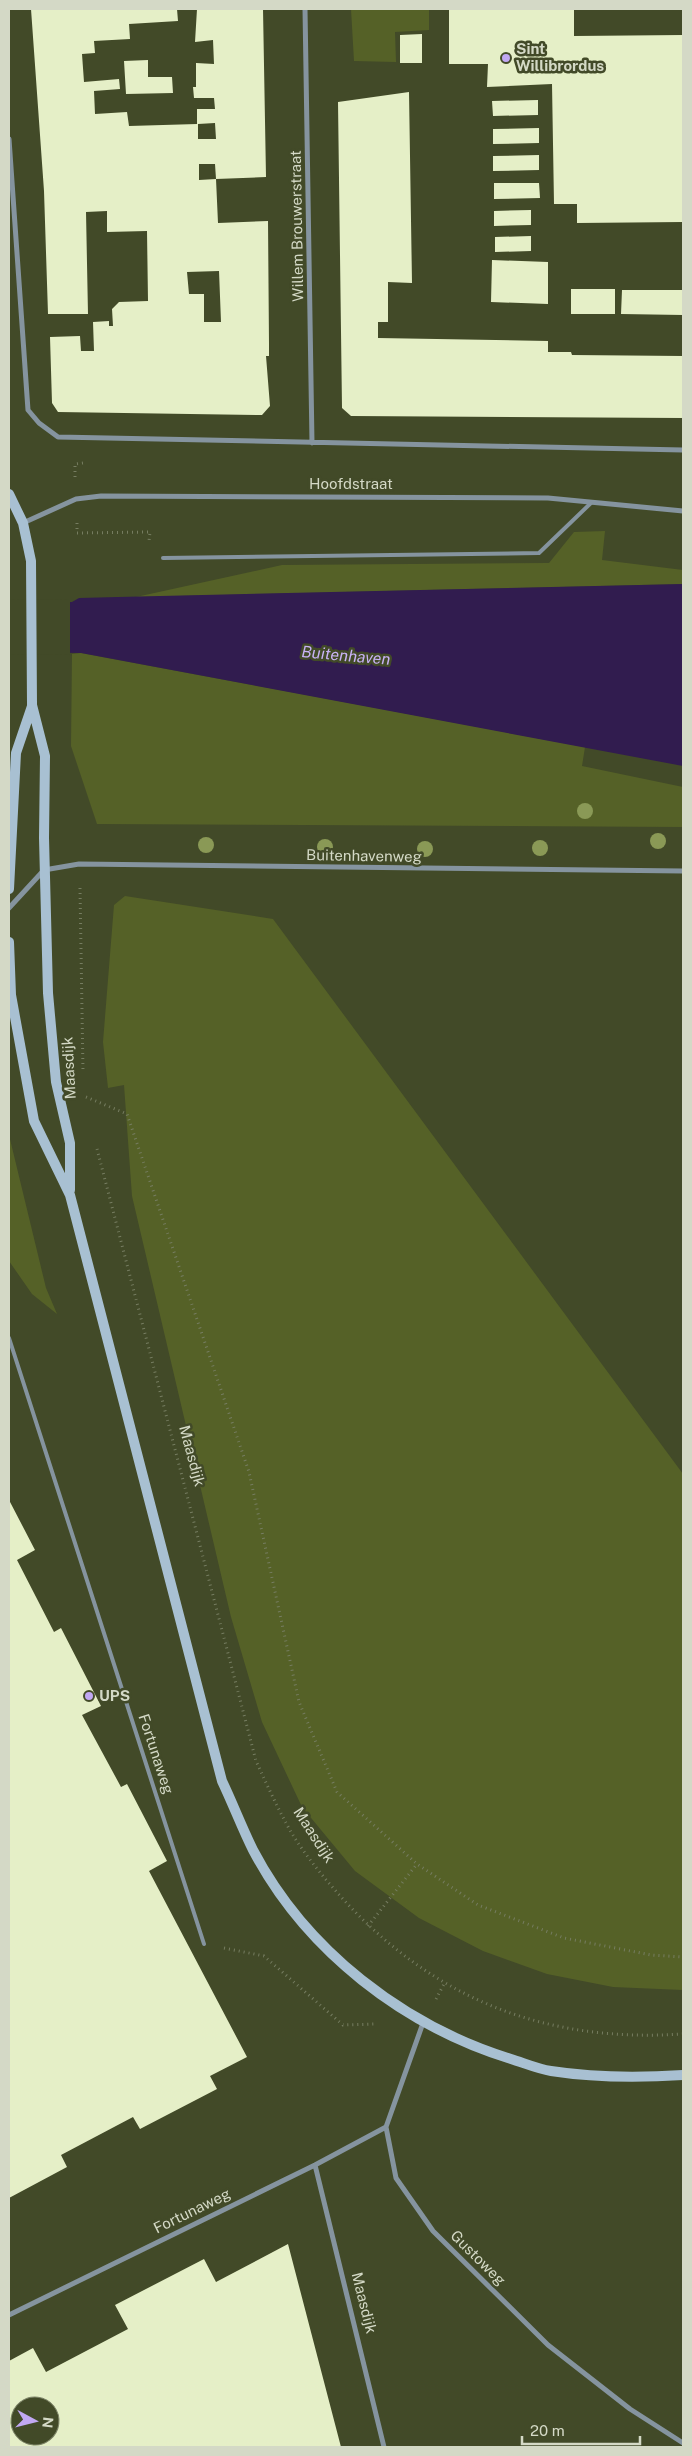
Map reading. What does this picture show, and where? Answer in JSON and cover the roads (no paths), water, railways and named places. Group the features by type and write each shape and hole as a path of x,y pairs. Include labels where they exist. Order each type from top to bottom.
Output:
{"street":[{"name":"Willem Brouwerstraat","path":"305,9 312,443"},
{"path":"9,139 28,410 39,423 58,437 683,450"},
{"name":"Maasdijk","path":"9,494 24,523 31,560 32,705 45,756 44,870 48,993 56,1082 70,1143 70,1194"},
{"name":"Hoofdstraat","path":"24,523 76,499 101,496 548,498 683,511"},
{"name":"Maasdijk","path":"9,889 16,753 32,705"},
{"name":"Buitenhavenweg","path":"44,870 79,864 683,871"},
{"path":"9,908 44,870"},
{"name":"Maasdijk","path":"9,942 11,995 34,1121 70,1194 222,1781 254,1851 280,1892 320,1943 376,1992 423,2023 484,2050 549,2071 612,2078 683,2075"},
{"path":"386,2127 423,2023"},
{"name":"Fortunaweg","path":"9,2315 315,2165 386,2127"},
{"name":"Gustoweg","path":"386,2127 396,2178 433,2231 548,2345 630,2409 683,2443"},
{"name":"Maasdijk","path":"315,2165 384,2447"}],"lane":[{"path":"163,558 539,553 592,502"},
{"name":"Fortunaweg","path":"9,1338 204,1944"}],"water":[{"name":"Buitenhaven","path":"683,584 683,766 81,653 9,652 9,601 72,602 79,598"}],"place":[{"name":"Sint Willibrordus","path":"506,58"},
{"name":"UPS","path":"89,1696"}]}
